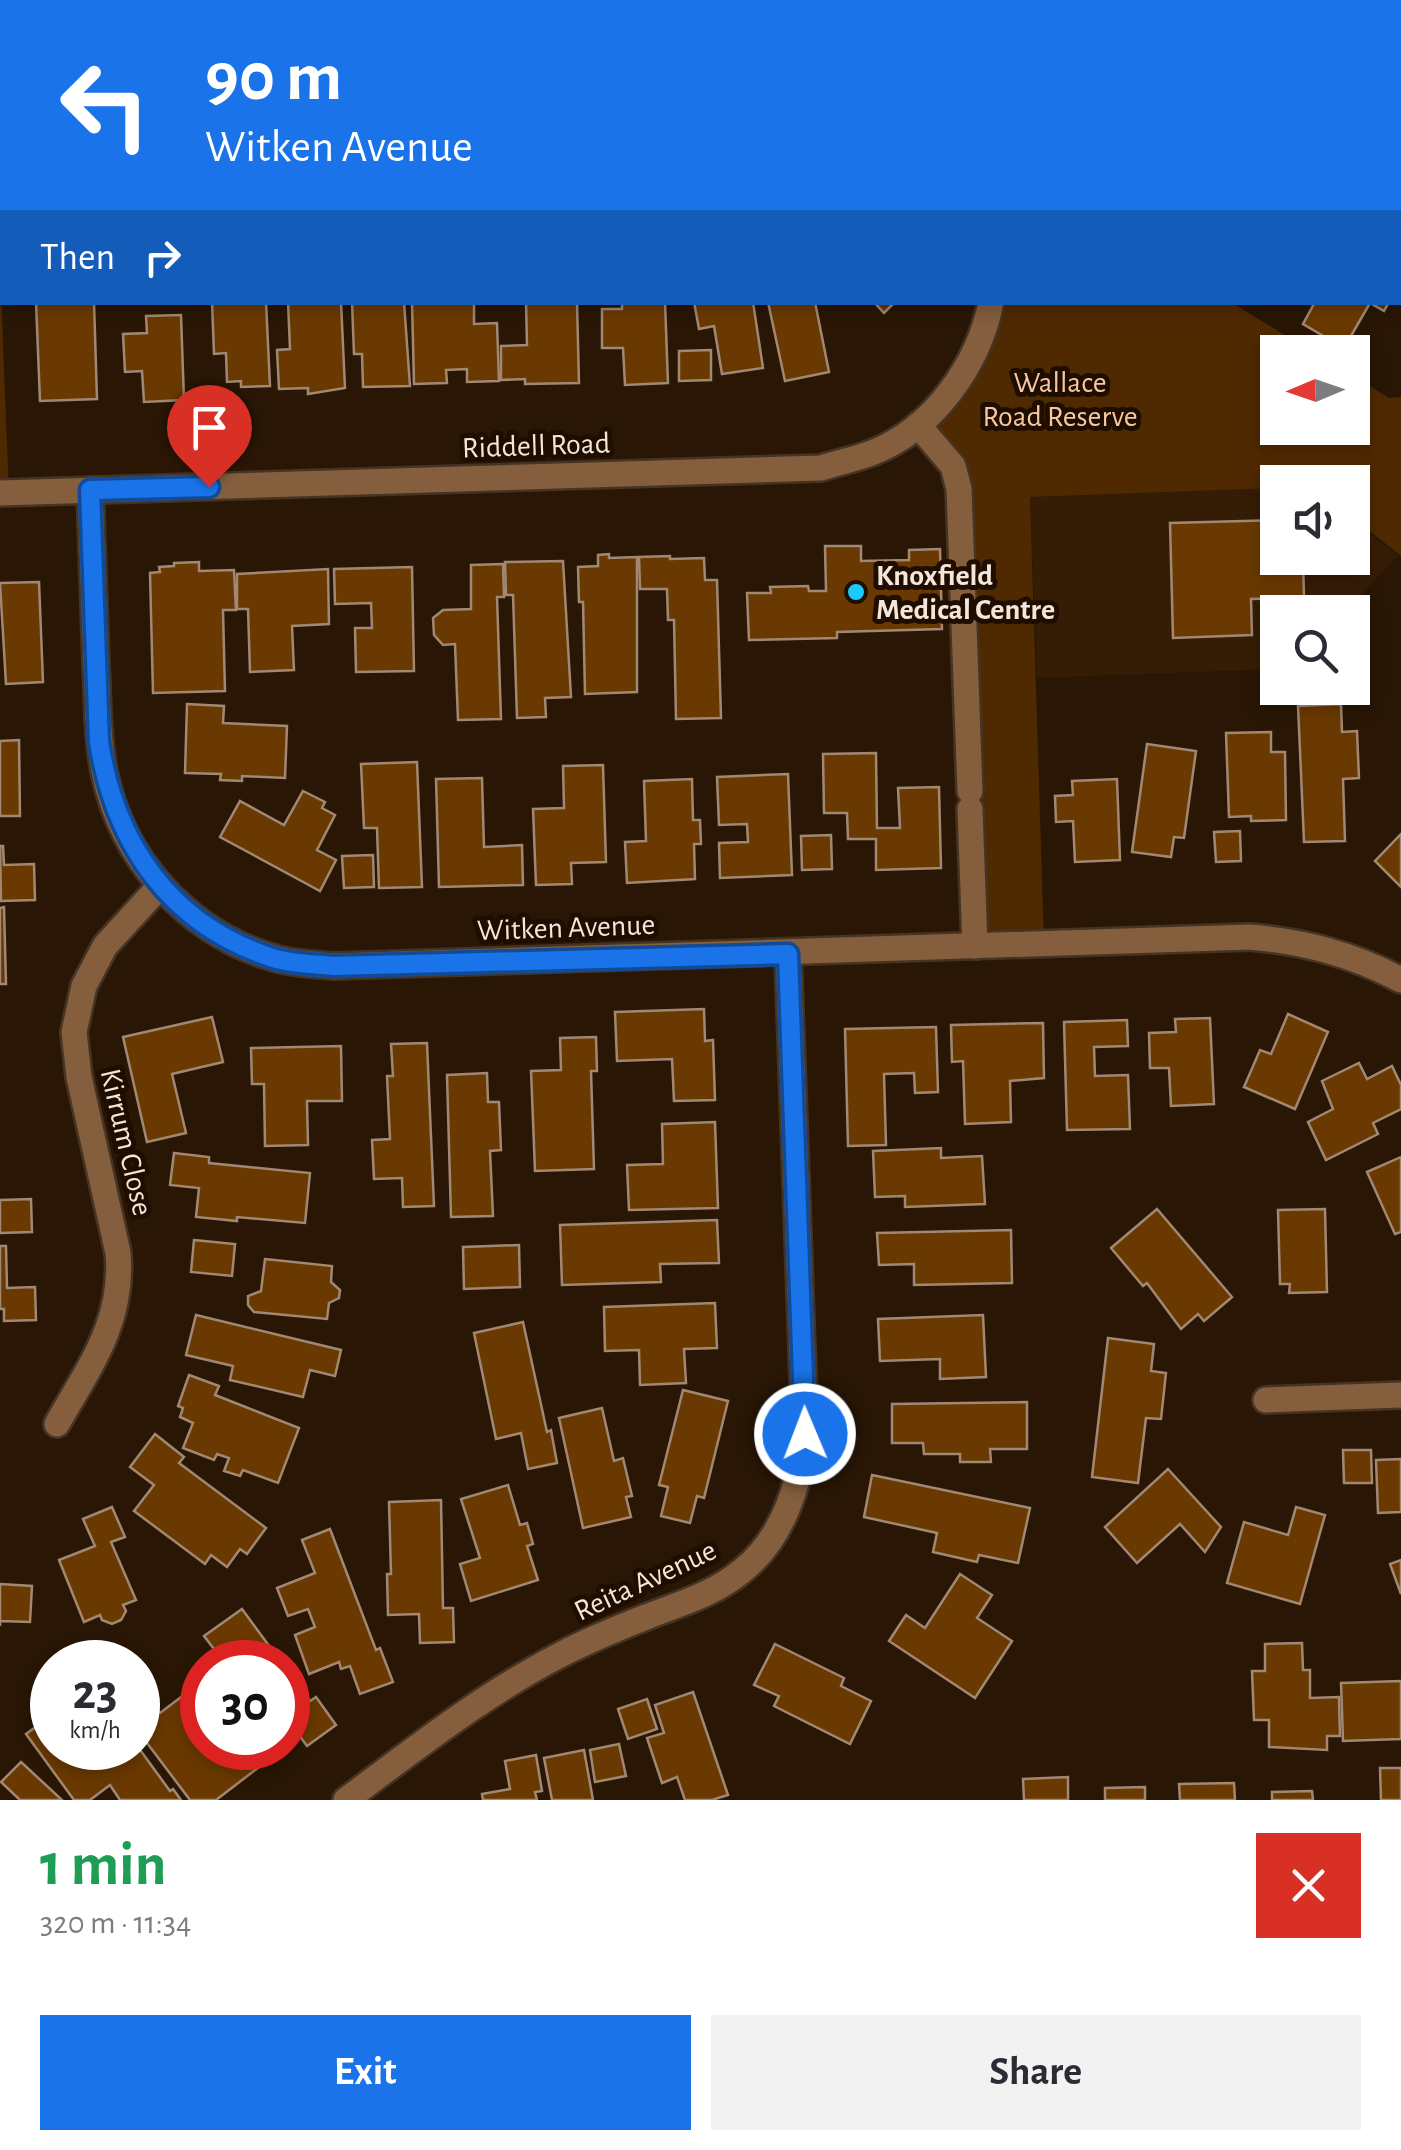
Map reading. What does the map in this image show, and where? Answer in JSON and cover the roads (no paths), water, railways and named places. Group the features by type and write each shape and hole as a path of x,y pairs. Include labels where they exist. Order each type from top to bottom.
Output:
{"street":[{"name":"Riddell Road","path":"0,493 821,468 877,451 918,424 959,380 981,338 990,305"},
{"path":"918,424 953,466 959,489 974,946"},
{"name":"Witken Avenue","path":"90,490 99,742 104,773 126,834 159,887 191,915 224,936 276,959 334,966 1250,937 1328,949 1401,980"},
{"name":"Kirrum Close","path":"57,1424 110,1330 120,1278 118,1253 74,1054 76,1012 84,986 105,946 159,887"},
{"name":"Reita Avenue","path":"346,1800 427,1739 521,1677 598,1637 726,1582 760,1554 774,1534 795,1488 805,1434 788,954"},
{"path":"1266,1400 1401,1395"}],"place":[{"name":"Knoxfield Medical Centre","path":"856,592"}],"park label":[{"name":"Wallace Road Reserve","path":"1060,399"}]}
